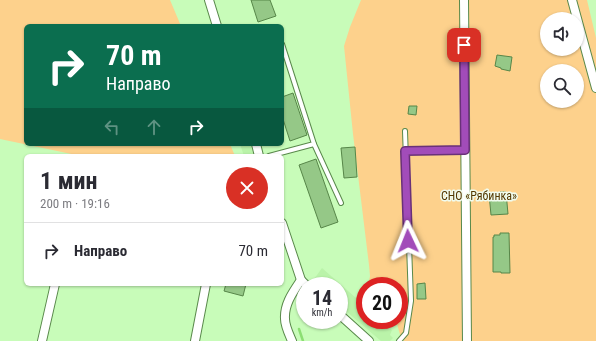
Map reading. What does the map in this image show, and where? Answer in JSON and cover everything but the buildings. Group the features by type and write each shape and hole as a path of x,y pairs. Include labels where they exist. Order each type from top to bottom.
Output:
{"street":[{"path":"209,0 216,24"},
{"path":"464,0 466,341"},
{"path":"572,0 596,88"},
{"path":"284,228 302,277"},
{"path":"42,341 55,286"},
{"path":"195,341 206,286"},
{"path":"292,341 285,320 286,308 291,295 296,290"},
{"path":"348,322 369,341"}],"lane":[{"path":"284,50 314,144 341,203"},
{"path":"399,341 406,332 410,301 405,131"},
{"path":"276,154 314,144"},
{"path":"405,151 465,150"}],"shaded area":[{"path":"241,146 251,146 253,154 243,154"},
{"path":"322,268 332,277 316,277"},
{"path":"348,291 356,298 356,320 348,313"},
{"path":"367,329 392,330 390,335 393,338 390,341 381,341"}],"green space":[{"path":"0,0 170,0 180,24 24,24 24,144 0,139"},
{"name":"СНО «Рябинка»","path":"361,0 587,0 596,38 596,341 404,341 401,338 398,329 408,329 408,277 370,277 344,46"},
{"path":"33,146 231,146 234,154 71,154"}],"waterway":[{"path":"299,329 303,341"}],"route":[{"path":"408,241 405,151 465,150 464,45"}]}
